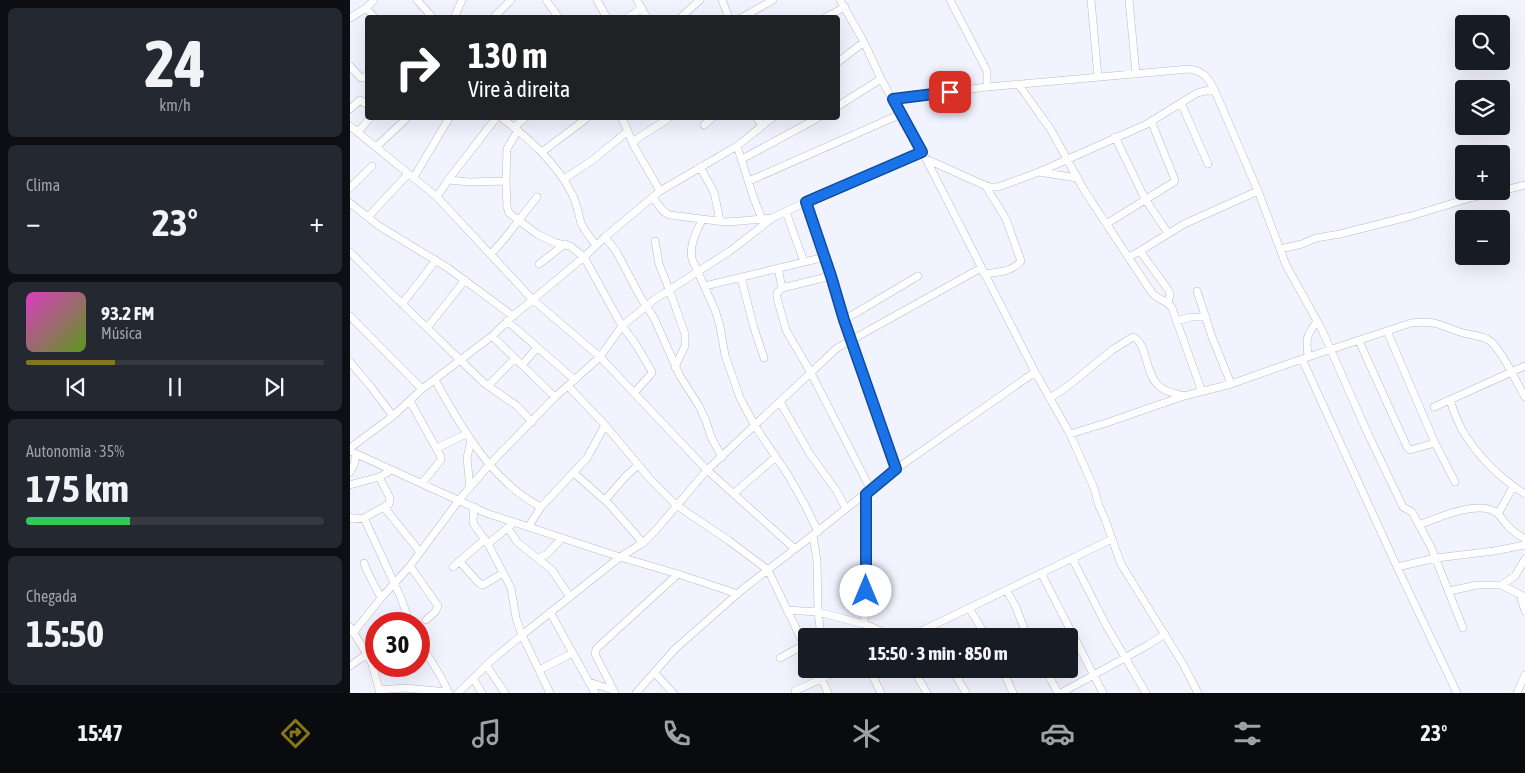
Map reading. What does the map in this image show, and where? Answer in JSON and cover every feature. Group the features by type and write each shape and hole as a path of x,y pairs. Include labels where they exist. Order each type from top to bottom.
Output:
{"street":[{"path":"350,18 366,8 374,0"},
{"path":"417,0 430,15"},
{"path":"455,15 462,0"},
{"path":"496,15 511,0"},
{"path":"546,0 557,15"},
{"path":"597,0 605,15"},
{"path":"637,0 646,15"},
{"path":"683,15 700,0"},
{"path":"722,0 728,15"},
{"path":"746,15 772,0"},
{"path":"950,0 988,71 987,87"},
{"path":"1090,0 1098,77"},
{"path":"1129,0 1136,74"},
{"path":"828,15 844,2 881,78 924,156 1035,372 1070,434 1094,488 1121,564 1183,664 1198,693"},
{"path":"366,8 372,15"},
{"path":"632,15 642,8"},
{"path":"840,60 864,42"},
{"path":"350,66 363,79 365,77"},
{"path":"893,99 987,87 1189,69 1199,70 1207,76 1258,191 1291,276 1322,330 1403,507 1412,512 1436,558 1464,628"},
{"path":"840,105 881,78"},
{"path":"1020,85 1051,130 1077,178 1152,293 1168,302 1172,308 1202,392"},
{"path":"365,650 352,630 410,566 459,500 490,464 555,397 600,357 622,326 646,305 730,251 774,218 806,202 924,156 984,185 998,187 1039,172 1151,122 1200,92 1214,89"},
{"path":"350,108 360,100 365,103"},
{"path":"1180,103 1208,164"},
{"path":"749,181 901,114"},
{"path":"358,132 368,120"},
{"path":"376,147 405,120"},
{"path":"368,218 411,176 448,120"},
{"path":"437,197 494,120"},
{"path":"505,120 542,152 564,179 576,202 582,224 596,245"},
{"path":"523,120 516,128 507,149 507,207 511,215 518,221 547,240 574,248 584,257 622,326 635,343 652,374 634,393"},
{"path":"542,152 584,120"},
{"path":"623,120 632,142 660,191"},
{"path":"632,142 666,120"},
{"path":"704,125 710,120"},
{"path":"758,120 762,126"},
{"path":"352,451 422,389 492,336 532,299 660,191 737,146 770,120"},
{"path":"742,159 814,120"},
{"path":"1106,224 1175,180 1151,122"},
{"path":"350,126 437,197 532,299 600,357 707,470 795,550"},
{"path":"564,179 594,159 628,131"},
{"path":"1115,138 1145,199 1168,233"},
{"path":"737,146 762,219"},
{"path":"350,188 372,166"},
{"path":"700,167 714,192 720,221"},
{"path":"1039,172 1077,178"},
{"path":"448,180 469,182 506,181"},
{"path":"458,693 486,665 522,634 620,557 643,543 707,470 837,348 983,271 1004,272 1014,268 1021,261 1006,219 984,185"},
{"path":"1510,189 1525,185"},
{"path":"1129,257 1168,233 1212,210 1258,191"},
{"path":"491,254 536,197"},
{"path":"653,197 667,215 702,220 741,222 774,218"},
{"path":"1280,249 1302,244 1316,238 1340,234 1411,216 1463,200"},
{"path":"806,202 844,320 896,469"},
{"path":"350,203 392,235 436,260 464,280 510,318 537,348 575,380"},
{"path":"786,212 804,262"},
{"path":"702,220 692,242 692,259 715,310 725,355 734,382 755,426 805,505 816,534 820,628"},
{"path":"605,237 616,251 654,318 675,367 699,406 711,437 722,457"},
{"path":"655,242 659,264 685,334 685,346 675,367"},
{"path":"539,264 565,244"},
{"path":"1140,251 1168,291 1170,295 1168,302"},
{"path":"350,252 488,386 517,406 532,422"},
{"path":"705,286 825,257"},
{"path":"402,304 436,260"},
{"path":"778,268 782,288"},
{"path":"831,276 782,288 777,293 777,298 790,339 811,373 868,492 864,624"},
{"path":"844,320 918,276"},
{"path":"742,278 754,328 764,358"},
{"path":"428,328 464,280"},
{"path":"1198,291 1231,384"},
{"path":"350,316 422,389"},
{"path":"1176,320 1206,317"},
{"path":"1317,321 1307,336 1305,358 1397,567 1457,693"},
{"path":"1070,434 1184,396 1231,384 1386,331 1423,321 1435,322 1491,341 1525,397"},
{"path":"1311,329 1322,330"},
{"path":"1386,331 1435,443 1455,482"},
{"path":"492,336 555,397"},
{"path":"1050,398 1068,386 1112,350 1133,337 1138,339 1141,344 1150,375 1157,385 1184,396"},
{"path":"1359,341 1407,448 1410,450 1435,443"},
{"path":"522,365 537,348"},
{"path":"488,386 515,358"},
{"path":"350,362 353,371 371,387 393,416"},
{"path":"1434,407 1525,366"},
{"path":"636,693 675,649 738,594 896,469 1035,372"},
{"path":"435,380 468,437 490,464 520,495 541,507"},
{"path":"568,386 676,505 735,544 768,570 798,633"},
{"path":"1450,400 1465,435 1485,460 1513,487 1525,494"},
{"path":"410,401 441,457 441,460 422,483"},
{"path":"780,402 810,454 828,478 846,509"},
{"path":"529,526 541,507 587,458 605,425"},
{"path":"437,448 468,437"},
{"path":"468,437 466,458 470,488"},
{"path":"352,451 486,513 738,594"},
{"path":"350,472 354,465 352,451"},
{"path":"734,493 776,457"},
{"path":"605,500 638,465"},
{"path":"350,485 379,477 392,470"},
{"path":"574,473 605,500 643,543"},
{"path":"350,517 353,519 364,518 389,504 390,498 379,477"},
{"path":"1498,514 1513,487"},
{"path":"384,507 420,552"},
{"path":"474,508 473,521 487,542 511,588 516,618 550,693"},
{"path":"1419,525 1465,509 1476,508 1494,511 1507,525 1525,539"},
{"path":"364,518 395,584 406,612"},
{"path":"453,567 516,522"},
{"path":"508,528 517,542 552,570 570,596"},
{"path":"539,558 547,554 562,538"},
{"path":"932,627 1112,539"},
{"path":"1397,567 1436,558 1525,545"},
{"path":"1072,558 1106,625 1146,693"},
{"path":"1501,585 1516,576 1525,559"},
{"path":"459,561 483,585 503,573"},
{"path":"364,563 366,572 381,598"},
{"path":"410,566 438,606 430,616"},
{"path":"1041,573 1102,693"},
{"path":"550,612 589,682 597,691 614,691 595,654 596,649 678,574"},
{"path":"1516,576 1525,611"},
{"path":"1449,591 1478,585 1501,585 1520,595"},
{"path":"1006,590 1025,628"},
{"path":"969,608 981,628"},
{"path":"787,610 818,612 874,628"},
{"path":"1050,678 1059,693 1165,634"},
{"path":"780,658 798,650"},
{"path":"539,670 573,653"},
{"path":"350,666 365,656"},
{"path":"430,658 448,693"},
{"path":"486,665 505,693"},
{"path":"597,691 603,670"},
{"path":"654,672 673,693"},
{"path":"1517,693 1525,674"},
{"path":"376,677 380,692 405,688 448,693"},
{"path":"473,678 482,693"},
{"path":"795,691 821,678 828,693"},
{"path":"874,678 881,693"},
{"path":"918,678 926,693"},
{"path":"957,678 966,693"},
{"path":"1006,678 1013,693"}],"route":[{"path":"866,591 866,494 896,469 844,320 806,202 922,152 893,99 950,92"}]}
